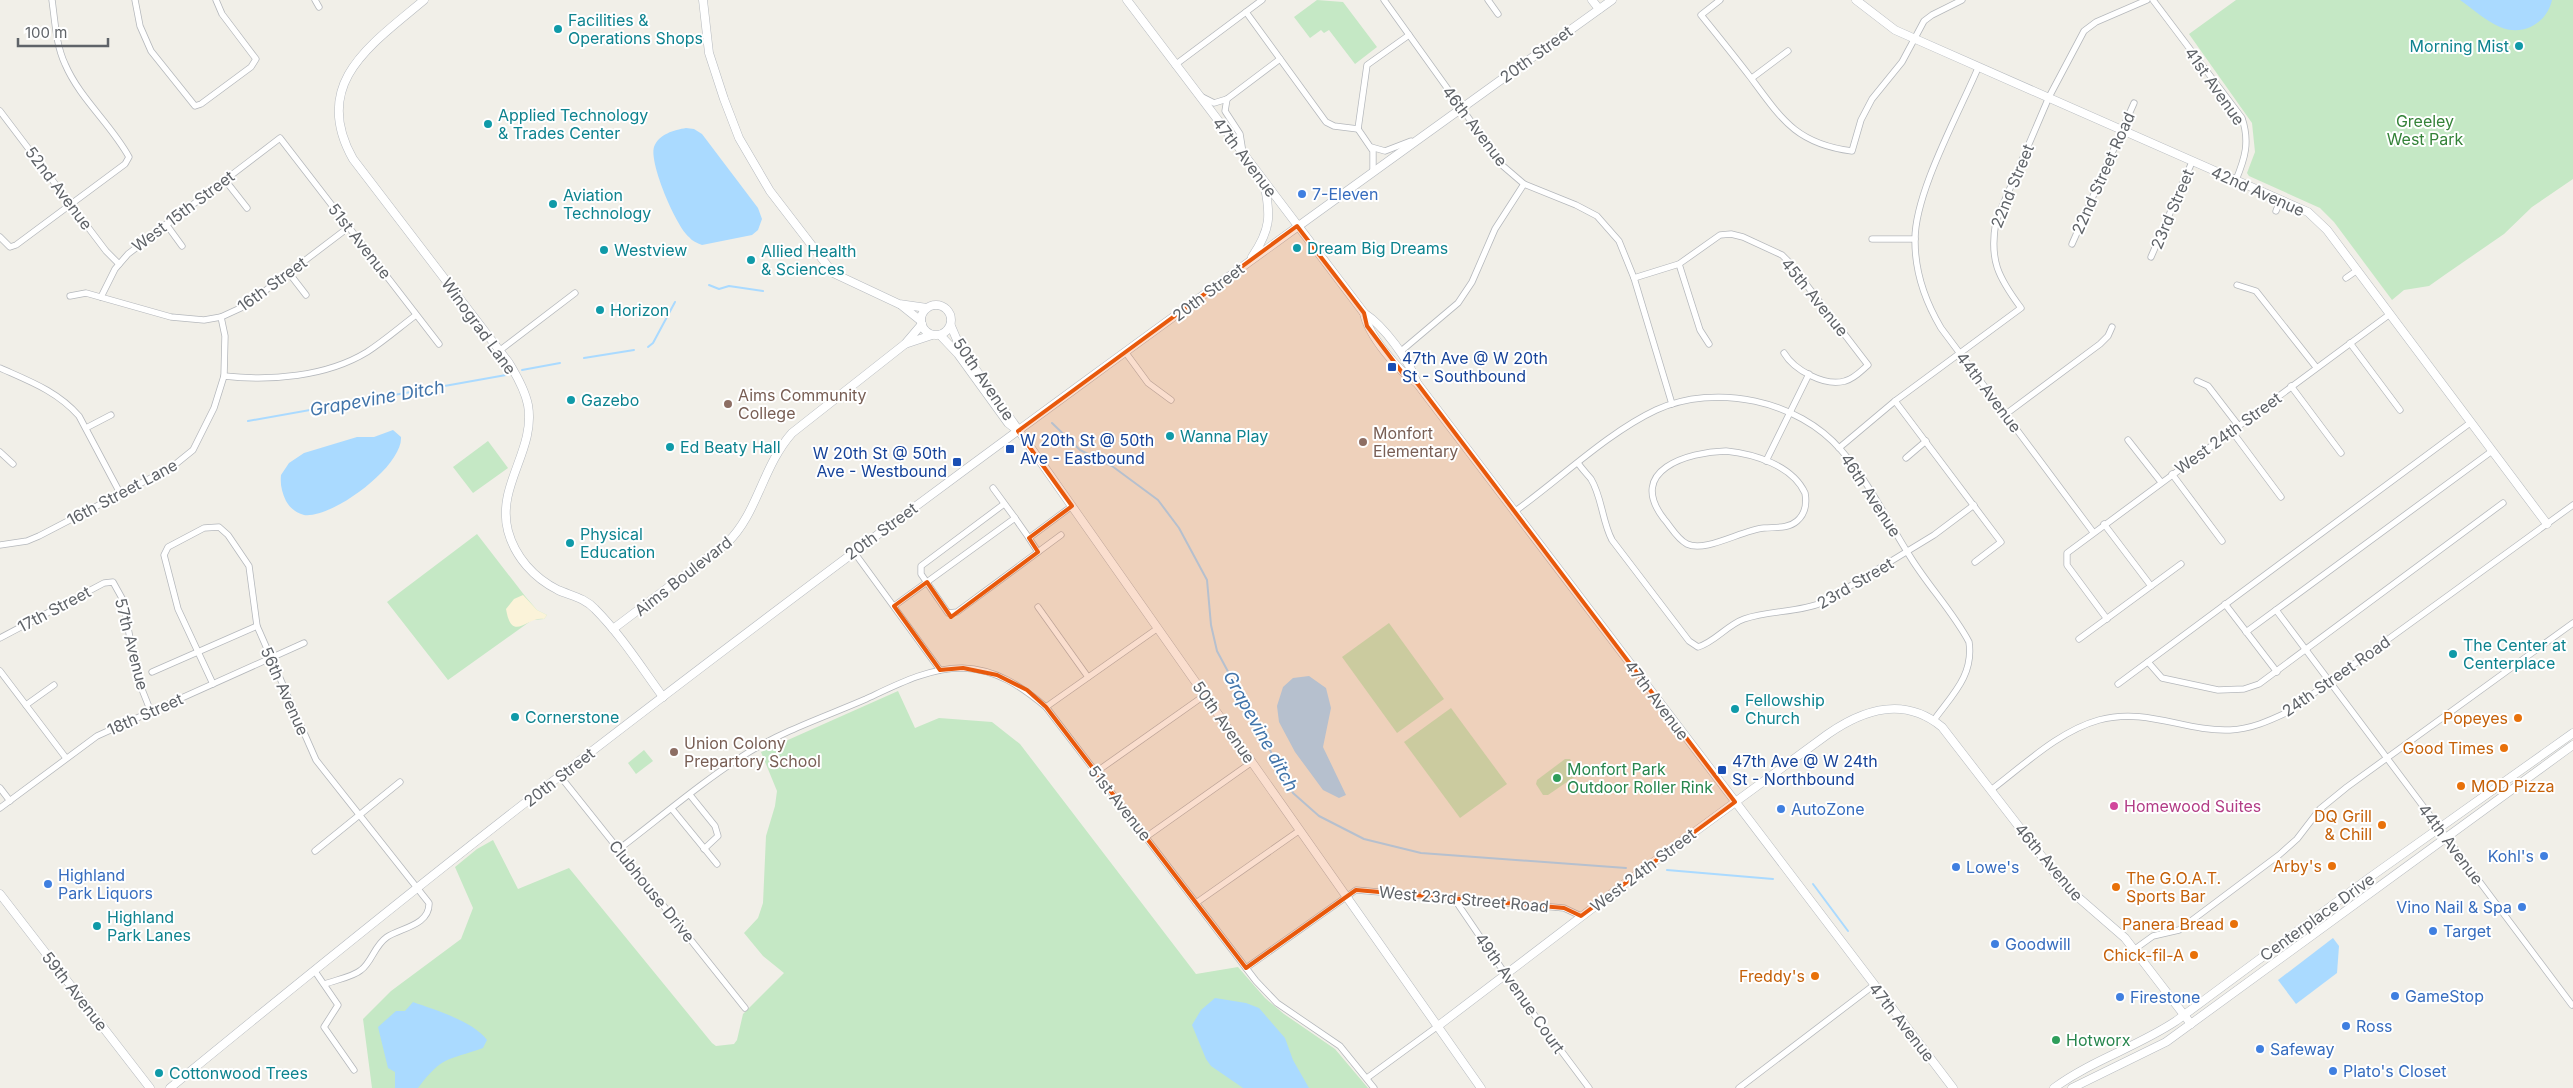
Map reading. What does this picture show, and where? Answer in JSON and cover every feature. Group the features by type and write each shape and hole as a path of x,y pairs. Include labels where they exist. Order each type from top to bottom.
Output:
{"street":[{"path":"0,238 10,247 125,164 129,157 74,80 65,64 58,38 52,0"},
{"path":"135,0 140,26 151,50 195,106 201,104 250,67 256,59 222,14 216,0"},
{"path":"314,0 320,7"},
{"name":"Winograd Lane","path":"424,0 350,69 342,86 338,107 340,130 349,151 363,171 499,351 522,385 528,404 526,443 510,483 506,505 507,522 512,543 520,557 538,577 559,590 579,597 592,605 613,629 663,696"},
{"path":"703,0 709,53 733,124 759,175 833,273 899,304 921,323 927,332 936,335 951,326 951,316 945,308 935,305 927,308 899,304"},
{"name":"47th Avenue","path":"1126,0 1364,313 1374,320 1400,352 1412,369 1416,383"},
{"path":"1175,65 1262,0"},
{"name":"46th Avenue","path":"1384,0 1504,166 1524,184 1576,205 1597,216 1619,241 1634,278 1672,404 1694,400 1726,398 1761,403 1790,413 1814,426 1839,448 1858,472 1907,552 1960,625 1969,642 1971,654 1964,679 1934,720 1946,732 2064,885 2119,932 2135,949 2191,1024"},
{"path":"1488,0 1498,14"},
{"path":"1592,0 1598,9"},
{"name":"20th Street","path":"170,1088 314,970 663,696 854,552 1249,261 1612,0"},
{"path":"1720,0 1701,15 1752,78 1768,103 1792,129 1819,145 1852,152 1861,120 1872,99 1902,62 1928,18 1962,0"},
{"name":"42nd Avenue","path":"1856,0 1895,30 2308,212 2320,222 2547,524"},
{"name":"22nd Street","path":"1839,448 1895,401 2021,308 2002,283 1997,270 1993,253 1993,236 1996,221 2049,97 2084,31 2096,22 2147,0"},
{"name":"41st Avenue","path":"2153,0 2242,118 2247,132 2247,149 2236,180"},
{"path":"1246,12 1326,122 1334,126 1358,129"},
{"path":"1373,171 1374,156 1371,147 1358,129 1367,65 1409,35"},
{"path":"1752,78 1788,51"},
{"path":"1198,95 1214,103 1228,99 1280,59"},
{"name":"44th Avenue","path":"1978,68 1922,198 1915,239 1919,278 1930,309 1959,353 2094,532"},
{"path":"1228,99 1225,111 1240,134 1243,152"},
{"name":"22nd Street Road","path":"2072,244 2134,103"},
{"name":"52nd Avenue","path":"0,112 106,251 119,264"},
{"path":"1371,147 1378,151 1396,148 1422,136"},
{"name":"West 15th Street","path":"101,297 107,282 119,264 166,224 280,138"},
{"name":"51st Avenue","path":"280,138 439,344"},
{"name":"23rd Street","path":"2151,257 2192,162"},
{"path":"225,180 247,208"},
{"path":"1249,261 1260,244 1268,224 1269,208 1264,181"},
{"path":"1400,352 1458,303 1472,282 1495,229 1524,184"},
{"path":"2276,211 2280,201"},
{"path":"166,224 182,246"},
{"name":"16th Street","path":"70,296 86,293 171,318 204,320 221,317 245,306 349,227"},
{"name":"45th Avenue","path":"1679,264 1723,234 1743,237 1782,255 1868,365 1848,380 1838,383 1809,374"},
{"path":"1872,239 1915,239"},
{"path":"1634,278 1679,264 1700,330 1709,344"},
{"path":"2346,278 2356,271"},
{"path":"289,273 306,295"},
{"path":"2237,285 2256,291 2316,367"},
{"path":"499,351 575,293"},
{"path":"921,323 927,308"},
{"name":"47th Avenue","path":"1364,313 1366,326 1404,375 1416,383 1953,1088"},
{"name":"West 24th Street","path":"2106,619 2067,565 2067,553 2390,314"},
{"path":"224,376 271,378 331,367 366,352 416,315"},
{"name":"16th Street Lane","path":"0,545 27,541 38,536 172,467 193,450 214,408 224,376 225,336 221,317"},
{"name":"Aims Boulevard","path":"613,629 728,543 742,526 780,447 798,428 905,344 921,323"},
{"name":"50th Avenue","path":"951,326 960,347 1013,420 1018,431 1481,1088"},
{"path":"2006,414 2100,344 2108,336 2112,327"},
{"name":"Aims Boulevard","path":"905,344 936,335"},
{"name":"50th Avenue","path":"936,335 952,347 1008,423 1018,431"},
{"path":"2350,343 2400,410"},
{"path":"1126,353 1148,383 1170,400"},
{"path":"1766,461 1809,374 1792,364 1784,353"},
{"path":"0,368 63,399 79,416 120,493"},
{"path":"2197,381 2208,386 2238,425"},
{"path":"2291,386 2341,454"},
{"path":"1895,401 2001,542 1975,562"},
{"path":"1514,512 1628,426 1672,404"},
{"path":"86,428 111,415"},
{"path":"2118,684 2470,422"},
{"path":"2231,430 2281,497"},
{"path":"2128,440 2161,482"},
{"path":"1906,458 1926,441"},
{"path":"1726,451 1752,455 1766,461 1790,475 1805,493 1804,512 1792,524 1751,530 1705,546 1692,546 1678,536 1655,504 1653,488 1656,478 1668,465 1686,457 1699,453 1726,451"},
{"path":"2246,632 2492,451"},
{"path":"0,452 13,464"},
{"name":"23rd Street","path":"1578,463 1594,487 1605,526 1612,540 1689,641 1698,647 1706,644 1743,619 1810,608 1824,602 1907,552 1974,505"},
{"path":"2172,474 2222,541"},
{"path":"993,488 1038,552"},
{"path":"2148,662 2162,678 2218,690 2244,689 2265,681 2503,503"},
{"path":"1004,504 920,566 921,574 948,613 952,614 1061,535"},
{"name":"24th Street Road","path":"1991,790 2064,736 2098,720 2131,715 2152,716 2211,729 2250,727 2288,712 2573,505"},
{"path":"1029,538 1072,506"},
{"path":"894,606 1015,518"},
{"path":"2104,524 2151,586"},
{"name":"56th Avenue","path":"198,652 178,609 164,555 167,548 210,526 222,529 250,566 257,626 316,760 429,904 430,909 419,923 391,935 378,944 361,970 325,984"},
{"path":"854,552 940,670"},
{"path":"2079,639 2181,564"},
{"name":"17th Street","path":"0,638 108,582"},
{"name":"57th Avenue","path":"108,582 113,582 122,596 137,676 151,712"},
{"path":"2226,604 2277,672"},
{"path":"1038,607 1088,677"},
{"name":"44th Avenue","path":"2276,610 2572,1005"},
{"path":"2135,949 2153,936 2179,930 2286,850 2320,809 2573,623"},
{"path":"152,672 257,626"},
{"path":"1046,707 1158,628"},
{"name":"18th Street","path":"0,808 96,736 304,643"},
{"path":"198,652 213,684"},
{"name":"51st Avenue","path":"619,849 761,745 913,678 940,670 963,668 997,675 1026,690 1046,707 1246,968 1277,1003 1340,1046 1374,1088"},
{"path":"0,671 66,758"},
{"path":"26,705 54,684"},
{"path":"1096,772 1205,695"},
{"name":"West 24th Street","path":"1367,1078 1581,916 1837,728 1869,712 1890,708 1906,710 1934,720"},
{"name":"Centerplace Drive","path":"2054,1088 2081,1070 2151,1037 2185,1015 2573,733"},
{"name":"Centerplace Drive","path":"2072,1088 2166,1042 2573,744"},
{"path":"1146,837 1252,762"},
{"name":"Clubhouse Drive","path":"560,776 745,1008"},
{"path":"314,850 400,782"},
{"path":"0,788 10,801"},
{"path":"690,796 716,826 718,836 704,849"},
{"path":"672,809 717,864"},
{"path":"1196,903 1300,830"},
{"name":"West 23rd Street Road","path":"1347,897 1356,890 1453,897 1564,908 1581,916"},
{"name":"59th Avenue","path":"0,894 150,1088"},
{"path":"1246,968 1347,897"},
{"name":"49th Avenue Court","path":"1453,897 1504,974 1589,1088"},
{"path":"314,970 338,1004 324,1027 354,1070"},
{"path":"1739,1088 1874,985"}],"highlighted area":[{"path":"1297,226 1364,313 1367,326 1404,375 1417,383 1735,802 1581,916 1564,908 1356,890 1246,968 1046,707 1027,690 997,675 963,668 940,670 894,606 927,582 951,617 1038,552 1029,538 1072,506 1018,431"}],"green space":[{"path":"1317,0 1343,2 1377,47 1355,64 1329,30 1324,33 1321,30 1310,38 1294,17"},
{"name":"Greeley West Park","path":"2236,0 2573,0 2573,179 2532,207 2504,234 2429,286 2404,290 2392,300 2334,222 2320,208 2249,176 2247,173 2255,152 2252,123 2189,34"},
{"path":"488,441 508,468 473,493 453,467"},
{"path":"477,534 537,610 547,615 544,619 532,620 448,680 387,602"},
{"path":"1389,623 1444,699 1397,733 1342,657"},
{"path":"898,691 915,728 939,718 992,722 1020,744 1196,974 1238,967 1265,998 1284,1014 1335,1049 1368,1088 372,1088 363,1019 391,991 461,939 473,908 455,867 477,849 493,840 518,889 569,868 712,1043 716,1046 734,1044 737,1040 743,1014 784,973 763,956 744,933 758,918 763,903 766,836 775,806 777,791 761,752"},
{"path":"1451,708 1507,784 1460,818 1404,742"},
{"path":"644,750 653,761 636,774 628,763"},
{"name":"Monfort Park Outdoor Roller Rink","path":"1565,759 1570,759 1577,770 1577,775 1548,795 1543,795 1536,784 1537,780"}],"sand":[{"path":"523,595 537,610 547,615 544,619 538,619 516,627 512,625 506,609 514,599"}],"water":[{"path":"2460,0 2552,0 2545,15 2533,26 2525,29 2509,30 2485,18"},
{"path":"686,128 694,129 702,134 758,208 762,219 758,230 752,235 702,245 692,240 677,221 659,180 654,147 663,136 672,131"},
{"path":"393,430 401,437 399,449 391,462 379,475 348,500 331,509 316,514 304,515 296,512 288,504 282,491 281,475 289,463 304,453 357,437 374,437"},
{"path":"1309,676 1326,688 1331,708 1323,747 1346,795 1339,798 1323,790 1295,752 1279,722 1277,706 1283,687 1293,678"},
{"path":"2333,938 2339,946 2337,973 2296,1004 2278,980"},
{"path":"1215,998 1246,1003 1259,1008 1285,1038 1293,1060 1309,1088 1243,1088 1211,1066 1206,1059 1192,1025 1201,1010"},
{"path":"413,1002 473,1027 487,1040 483,1048 446,1060 440,1064 426,1077 418,1088 395,1088 395,1072 388,1068 378,1027 396,1011 405,1011"}],"waterway":[{"name":"Grapevine ditch","path":"709,285 719,289 729,286 763,291"},
{"name":"Grapevine ditch","path":"648,347 653,343 675,302"},
{"name":"Grapevine ditch","path":"584,358 634,350"},
{"name":"Grapevine ditch","path":"522,370 560,363"},
{"name":"Grapevine Ditch","path":"248,421 506,375"},
{"name":"Grapevine ditch","path":"1052,423 1080,450 1112,466 1158,500 1179,528 1207,580 1211,625 1217,651 1293,793 1319,816 1364,839 1421,853 1626,868"},
{"name":"Grapevine ditch","path":"1667,870 1773,879"},
{"name":"Grapevine ditch","path":"1813,884 1848,931"}],"place":[{"name":"Facilities & Operations Shops","path":"558,29"},
{"name":"Morning Mist","path":"2519,46"},
{"name":"Applied Technology & Trades Center","path":"488,124"},
{"name":"7-Eleven","path":"1302,194"},
{"name":"Aviation Technology","path":"553,204"},
{"name":"Dream Big Dreams","path":"1297,248"},
{"name":"Westview","path":"604,250"},
{"name":"Allied Health & Sciences","path":"751,260"},
{"name":"Horizon","path":"600,310"},
{"name":"47th Ave @ W 20th St - Southbound","path":"1392,367"},
{"name":"Gazebo","path":"571,400"},
{"name":"Aims Community College","path":"728,404"},
{"name":"Wanna Play","path":"1170,436"},
{"name":"Monfort Elementary","path":"1363,442"},
{"name":"Ed Beaty Hall","path":"670,447"},
{"name":"W 20th St @ 50th Ave - Eastbound","path":"1010,449"},
{"name":"W 20th St @ 50th Ave - Westbound","path":"957,462"},
{"name":"Physical Education","path":"570,543"},
{"name":"The Center at Centerplace","path":"2453,654"},
{"name":"Fellowship Church","path":"1735,709"},
{"name":"Cornerstone","path":"515,717"},
{"name":"Popeyes","path":"2518,718"},
{"name":"Good Times","path":"2504,748"},
{"name":"Union Colony Prepartory School","path":"674,752"},
{"name":"47th Ave @ W 24th St - Northbound","path":"1722,770"},
{"name":"Monfort Park Outdoor Roller Rink","path":"1557,778"},
{"name":"MOD Pizza","path":"2461,786"},
{"name":"Homewood Suites","path":"2114,806"},
{"name":"AutoZone","path":"1781,809"},
{"name":"DQ Grill & Chill","path":"2382,825"},
{"name":"Kohl's","path":"2544,856"},
{"name":"Arby's","path":"2332,866"},
{"name":"Lowe's","path":"1956,867"},
{"name":"Highland Park Liquors","path":"48,884"},
{"name":"The G.O.A.T. Sports Bar","path":"2116,887"},
{"name":"Vino Nail & Spa","path":"2522,907"},
{"name":"Panera Bread","path":"2234,924"},
{"name":"Highland Park Lanes","path":"97,926"},
{"name":"Target","path":"2433,931"},
{"name":"Goodwill","path":"1995,944"},
{"name":"Chick-fil-A","path":"2194,955"},
{"name":"Freddy's","path":"1815,976"},
{"name":"GameStop","path":"2395,996"},
{"name":"Firestone","path":"2120,997"},
{"name":"Ross","path":"2346,1026"},
{"name":"Hotworx","path":"2056,1040"},
{"name":"Safeway","path":"2260,1049"},
{"name":"Plato's Closet","path":"2333,1071"},
{"name":"Cottonwood Trees","path":"159,1073"}]}
